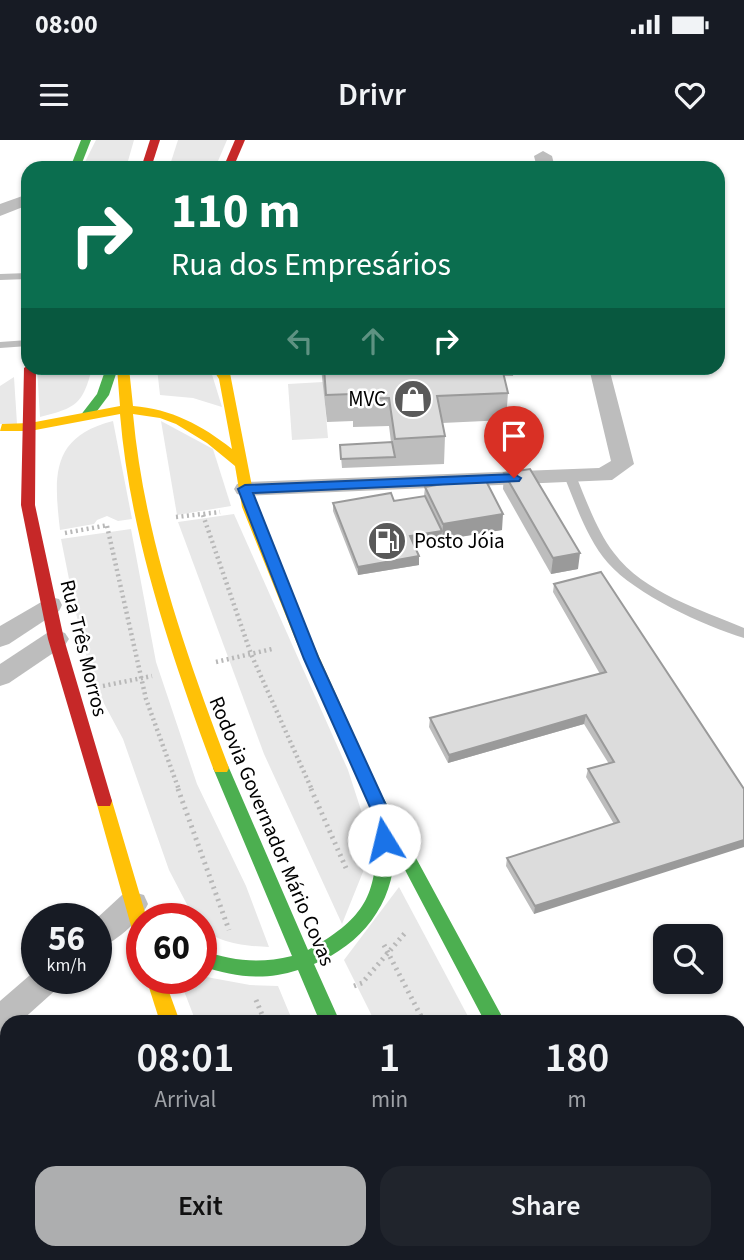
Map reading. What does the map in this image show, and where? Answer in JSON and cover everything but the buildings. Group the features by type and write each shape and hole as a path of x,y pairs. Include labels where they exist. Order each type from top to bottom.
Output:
{"main road":[{"path":"78,161 86,140"},
{"path":"148,161 155,140"},
{"path":"231,161 240,140"},
{"name":"Rua Três Morros","path":"25,375 26,430 20,472 27,505 56,639 138,903"},
{"path":"20,472 47,442 86,416 103,395 110,375"},
{"name":"Rodovia Governador Mário Covas","path":"123,375 124,408 144,520 192,697 248,838 327,1015"},
{"path":"222,375 245,489 308,652 383,816 491,1015"},
{"path":"0,428 26,430 124,408 151,410 190,423 220,443 240,464"},
{"path":"217,962 243,968 287,967 340,942 368,914 383,884 383,816"},
{"path":"160,994 168,1015"}],"street":[{"path":"0,211 21,202"},
{"path":"245,489 604,475 623,464 601,375"},
{"path":"0,638 50,605"},
{"path":"0,677 56,639"},
{"path":"7,1015 30,994"}],"lane":[{"path":"0,277 21,276"},
{"path":"0,345 21,344"},
{"path":"570,476 600,543 623,571 645,587 744,633"}],"path":[{"path":"203,515 235,610 274,709 368,914 420,1015"},
{"path":"107,526 146,699 262,1015"}],"shaded area":[{"path":"96,140 134,140 128,161 86,161"},
{"path":"178,140 227,140 218,161 171,161"},
{"path":"37,375 90,375 85,390 76,403 62,411 40,417"},
{"path":"158,375 212,375 222,407 193,398 160,395"},
{"path":"14,377 17,424 0,424 0,386"},
{"path":"323,382 328,438 292,440 288,384"},
{"path":"113,421 132,519 118,521 107,516 94,524 60,530 58,476 67,449 77,437 92,428"},
{"path":"161,421 213,449 231,506 177,515"},
{"path":"234,514 348,770 373,847 342,924 264,754 178,522"},
{"path":"131,529 156,662 197,784 246,886 269,947 242,945 217,938 217,903 186,903 169,870 123,739 93,683 61,539"},
{"path":"399,887 467,1015 372,1015 344,960"},
{"path":"217,979 250,985 278,986 290,1015 193,1015 185,994 217,994"}],"traffic: fast":[{"path":"78,161 86,140"},
{"path":"86,416 103,395 110,375"},
{"path":"221,768 327,1015"},
{"path":"372,792 491,1015"},
{"path":"217,963 253,970 293,964 314,956 350,932 365,917 376,900 383,881 383,822"}],"traffic: slow":[{"path":"124,375 134,470 156,571 186,671 221,768"},
{"path":"224,375 249,507 304,641 372,792"},
{"path":"2,428 43,425 109,411 147,411 180,421 196,430 240,464"},
{"path":"104,801 133,903"},
{"path":"160,994 168,1015"}],"traffic: jam":[{"path":"148,161 155,140"},
{"path":"231,161 240,140"},
{"path":"30,375 28,505 56,639 104,801"}],"place":[{"name":"MVC","path":"413,399"},
{"name":"Posto Jóia","path":"387,541"}],"route":[{"path":"384,840 383,816 327,696 249,507 245,489 514,478"}]}
